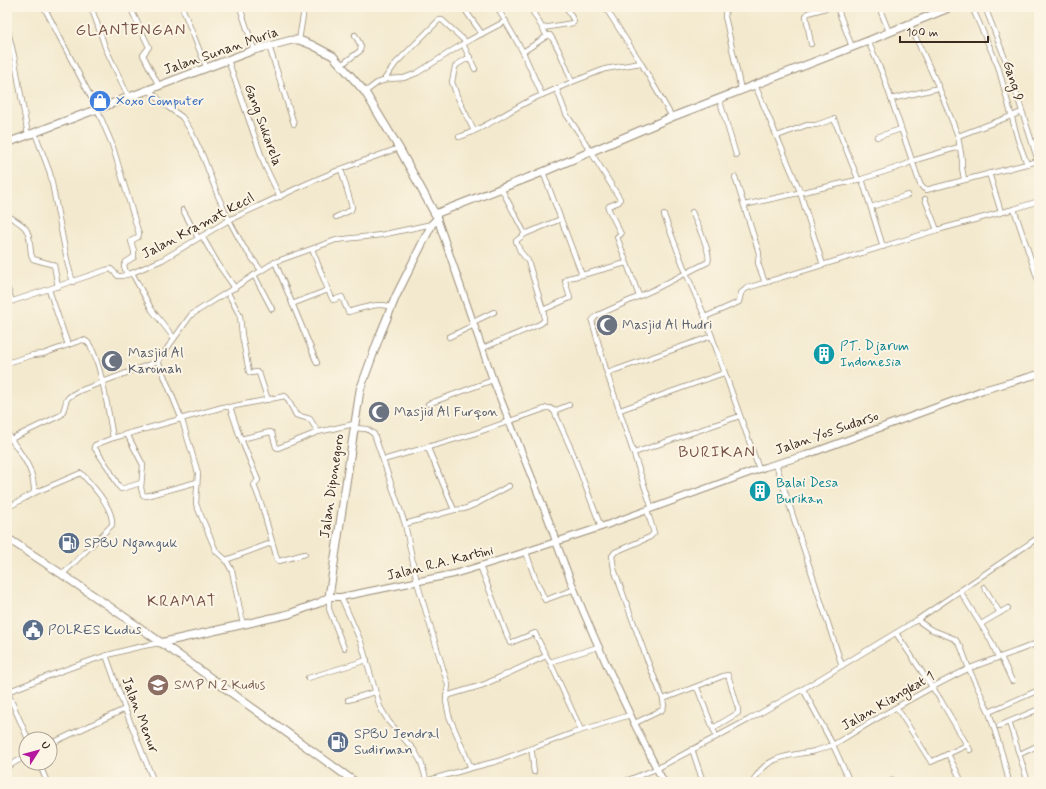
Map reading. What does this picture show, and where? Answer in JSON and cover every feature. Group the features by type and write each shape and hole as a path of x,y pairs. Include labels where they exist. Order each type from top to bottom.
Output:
{"main road":[{"path":"435,219 501,188 543,172 672,117 951,7"},
{"name":"Jalan Sunan Muria","path":"7,143 207,69 254,50 292,40 299,40 333,56 365,92 399,148 435,219"},
{"name":"Jalan Diponegoro","path":"329,597 360,390 391,307 435,219"},
{"path":"7,538 63,574 160,642 355,782"},
{"path":"160,642 296,612 319,603 329,597"}],"street":[{"path":"44,7 97,109 112,144 139,234 138,237 132,239 131,241 134,257 126,262 124,266 152,310 174,338"},
{"path":"91,7 105,47 129,98"},
{"path":"130,7 149,47 143,55 159,86"},
{"path":"182,7 207,69"},
{"path":"240,7 254,50"},
{"path":"299,40 303,7"},
{"path":"463,7 482,34"},
{"path":"497,7 523,52 542,95"},
{"path":"530,7 547,36 551,36 572,82"},
{"path":"543,28 573,23 574,21 566,7"},
{"path":"605,7 641,63 672,117"},
{"path":"726,7 725,17 741,90"},
{"path":"811,44 806,16 814,9 829,7"},
{"path":"837,7 852,47"},
{"path":"879,7 889,32"},
{"name":"Gang 9","path":"972,7 998,66 1018,140 1027,164"},
{"path":"868,41 882,74 922,188 926,190 964,179 1027,164 1038,163 998,39 985,7"},
{"path":"384,81 396,63 439,20 442,20 464,43 475,69"},
{"path":"365,92 377,83 388,79 404,78 417,73 464,43 506,21"},
{"path":"909,23 939,88 958,136 964,179"},
{"path":"7,27 31,134 48,164 52,179 68,265 73,282"},
{"path":"341,65 360,51 361,46 355,35"},
{"path":"523,52 547,36"},
{"path":"269,46 294,124"},
{"path":"470,58 455,67 452,82 474,131"},
{"name":"Gang Sukarela","path":"228,60 265,166 280,196"},
{"path":"459,137 474,131 542,95 557,90 572,82 605,69 641,63"},
{"path":"755,85 800,192 823,265"},
{"path":"890,99 939,88"},
{"path":"149,90 165,105 182,117 204,159 229,220 243,246 261,270"},
{"path":"557,90 566,114 620,199 619,202 609,206 608,208 621,234 617,237 640,296"},
{"path":"720,98 736,155"},
{"path":"958,136 1022,112"},
{"path":"777,136 807,125 816,125 834,119 860,179 883,247"},
{"path":"877,137 901,128"},
{"path":"744,205 860,179 959,147"},
{"name":"Jalan Kramat Kecil","path":"130,274 162,260 229,220 280,196 341,169 399,148"},
{"path":"336,217 351,210 352,206 341,169"},
{"path":"543,172 582,275"},
{"path":"989,173 1001,212"},
{"path":"735,177 759,253 758,263 765,283"},
{"path":"501,188 525,234"},
{"path":"870,207 908,194"},
{"path":"925,199 937,230"},
{"path":"705,317 739,302 743,291 765,283 937,230 1001,212 1014,210 1039,201"},
{"path":"183,210 235,288"},
{"path":"1014,210 1039,283"},
{"path":"635,723 662,710 664,706 663,699 614,569 612,556 615,552 650,537 654,533 634,453 607,373 592,321 596,316 640,296 709,260 692,212"},
{"path":"7,215 22,223 28,232 30,254 33,259 54,265 58,287"},
{"path":"664,215 686,273 705,317 759,469"},
{"path":"11,439 61,415 64,410 64,403 67,397 101,381 158,361 191,314 228,293 275,262 336,240 381,235 435,219 509,423 598,647 664,782"},
{"path":"483,348 543,323 545,318 528,261 516,243 518,239 525,234 561,219"},
{"path":"312,249 333,300 342,298 348,312 365,307 385,305 391,307"},
{"path":"275,262 317,363"},
{"path":"543,310 570,298 565,281 568,278 626,263"},
{"path":"7,303 106,270 111,269 118,276 130,274"},
{"path":"254,275 272,309"},
{"path":"7,287 12,301"},
{"path":"49,290 68,345"},
{"path":"292,304 328,290"},
{"path":"228,293 240,316 249,372 259,373 268,400"},
{"path":"449,337 494,312"},
{"path":"607,373 712,336"},
{"path":"7,363 33,355 43,354 82,340 86,340 96,357 112,438"},
{"path":"158,361 182,420 198,473 196,504 216,551 226,560 232,571 243,624"},
{"path":"620,410 724,373"},
{"name":"Jalan Yos Sudarso","path":"556,542 759,469 806,455 983,390 1039,374"},
{"path":"428,404 493,380"},
{"path":"141,483 121,489 94,447 95,445 112,438 182,420 223,407 230,407 285,396 288,398 296,415 310,419 318,432"},
{"path":"554,411 569,405"},
{"path":"230,407 258,480 254,485 262,506 277,559 279,561 305,554"},
{"path":"384,460 509,423 550,408 554,411 572,451 601,527"},
{"path":"634,453 740,416"},
{"path":"241,439 270,432 272,433 276,447 278,448 318,432 354,426 367,429 374,434 406,524 418,582 448,684 446,696 449,716 471,768"},
{"path":"7,433 22,453 30,469 34,492"},
{"path":"127,434 143,465 141,493 144,496 198,482"},
{"path":"428,448 454,510"},
{"path":"776,464 842,666"},
{"path":"7,508 34,492 81,473 93,487 107,507 112,520 112,525 63,574"},
{"path":"406,524 454,510 464,509 510,486"},
{"path":"714,732 748,720 842,666 917,620 1039,537"},
{"name":"Jalan R.A. Kartini","path":"329,597 341,597 454,574 556,542"},
{"path":"226,560 272,543"},
{"path":"526,552 535,578 545,600 575,589"},
{"path":"480,566 510,643 535,633 581,730"},
{"path":"984,587 1000,613"},
{"path":"960,591 991,641 1012,681"},
{"path":"329,597 329,609 344,648"},
{"path":"341,597 361,642 380,707 389,722 414,750 421,762 426,782 498,761 531,750 581,730 630,715"},
{"path":"981,624 1008,608"},
{"path":"917,620 936,632 948,635 955,639 961,647 969,669 989,712 1009,782"},
{"path":"896,633 970,750"},
{"path":"24,731 7,692 106,654 160,642"},
{"name":"Jalan Kiangkat 1","path":"754,782 764,766 775,759 833,745 932,688 969,669 999,657 1020,651 1039,642"},
{"path":"550,662 598,647"},
{"name":"Jalan Menur","path":"106,654 125,709 154,782"},
{"path":"446,696 483,684 546,656"},
{"path":"308,678 367,660"},
{"path":"623,782 656,768 692,749 738,713 738,708 728,675 663,699"},
{"path":"695,687 698,690 714,732"},
{"path":"803,689 833,745 850,782"},
{"path":"989,712 1039,690"},
{"path":"348,700 375,692"},
{"path":"897,708 931,762 967,745"},
{"path":"58,740 125,709"},
{"path":"999,726 1039,709"},
{"path":"1009,722 1027,779 1030,782"},
{"path":"1020,754 1039,745"},
{"path":"692,749 703,782"},
{"path":"531,750 534,758 534,772"},
{"path":"948,754 962,782"},
{"path":"7,767 18,761"},
{"path":"42,771 46,782"}],"place":[{"name":"Xoxo Computer","path":"100,101"},
{"name":"Masjid Al Hudri","path":"607,325"},
{"name":"PT. Djarum Indonesia","path":"824,354"},
{"name":"Masjid Al Karomah","path":"112,361"},
{"name":"Masjid Al Furqon","path":"379,412"},
{"name":"Balai Desa Burikan","path":"760,491"},
{"name":"SPBU Nganguk","path":"69,543"},
{"name":"POLRES Kudus","path":"33,630"},
{"name":"SMP N 2 Kudus","path":"158,685"},
{"name":"SPBU Jendral Sudirman","path":"338,742"}],"district":[{"name":"GLANTENGAN","path":"131,30"},
{"name":"BURIKAN","path":"717,452"},
{"name":"KRAMAT","path":"182,601"}]}
